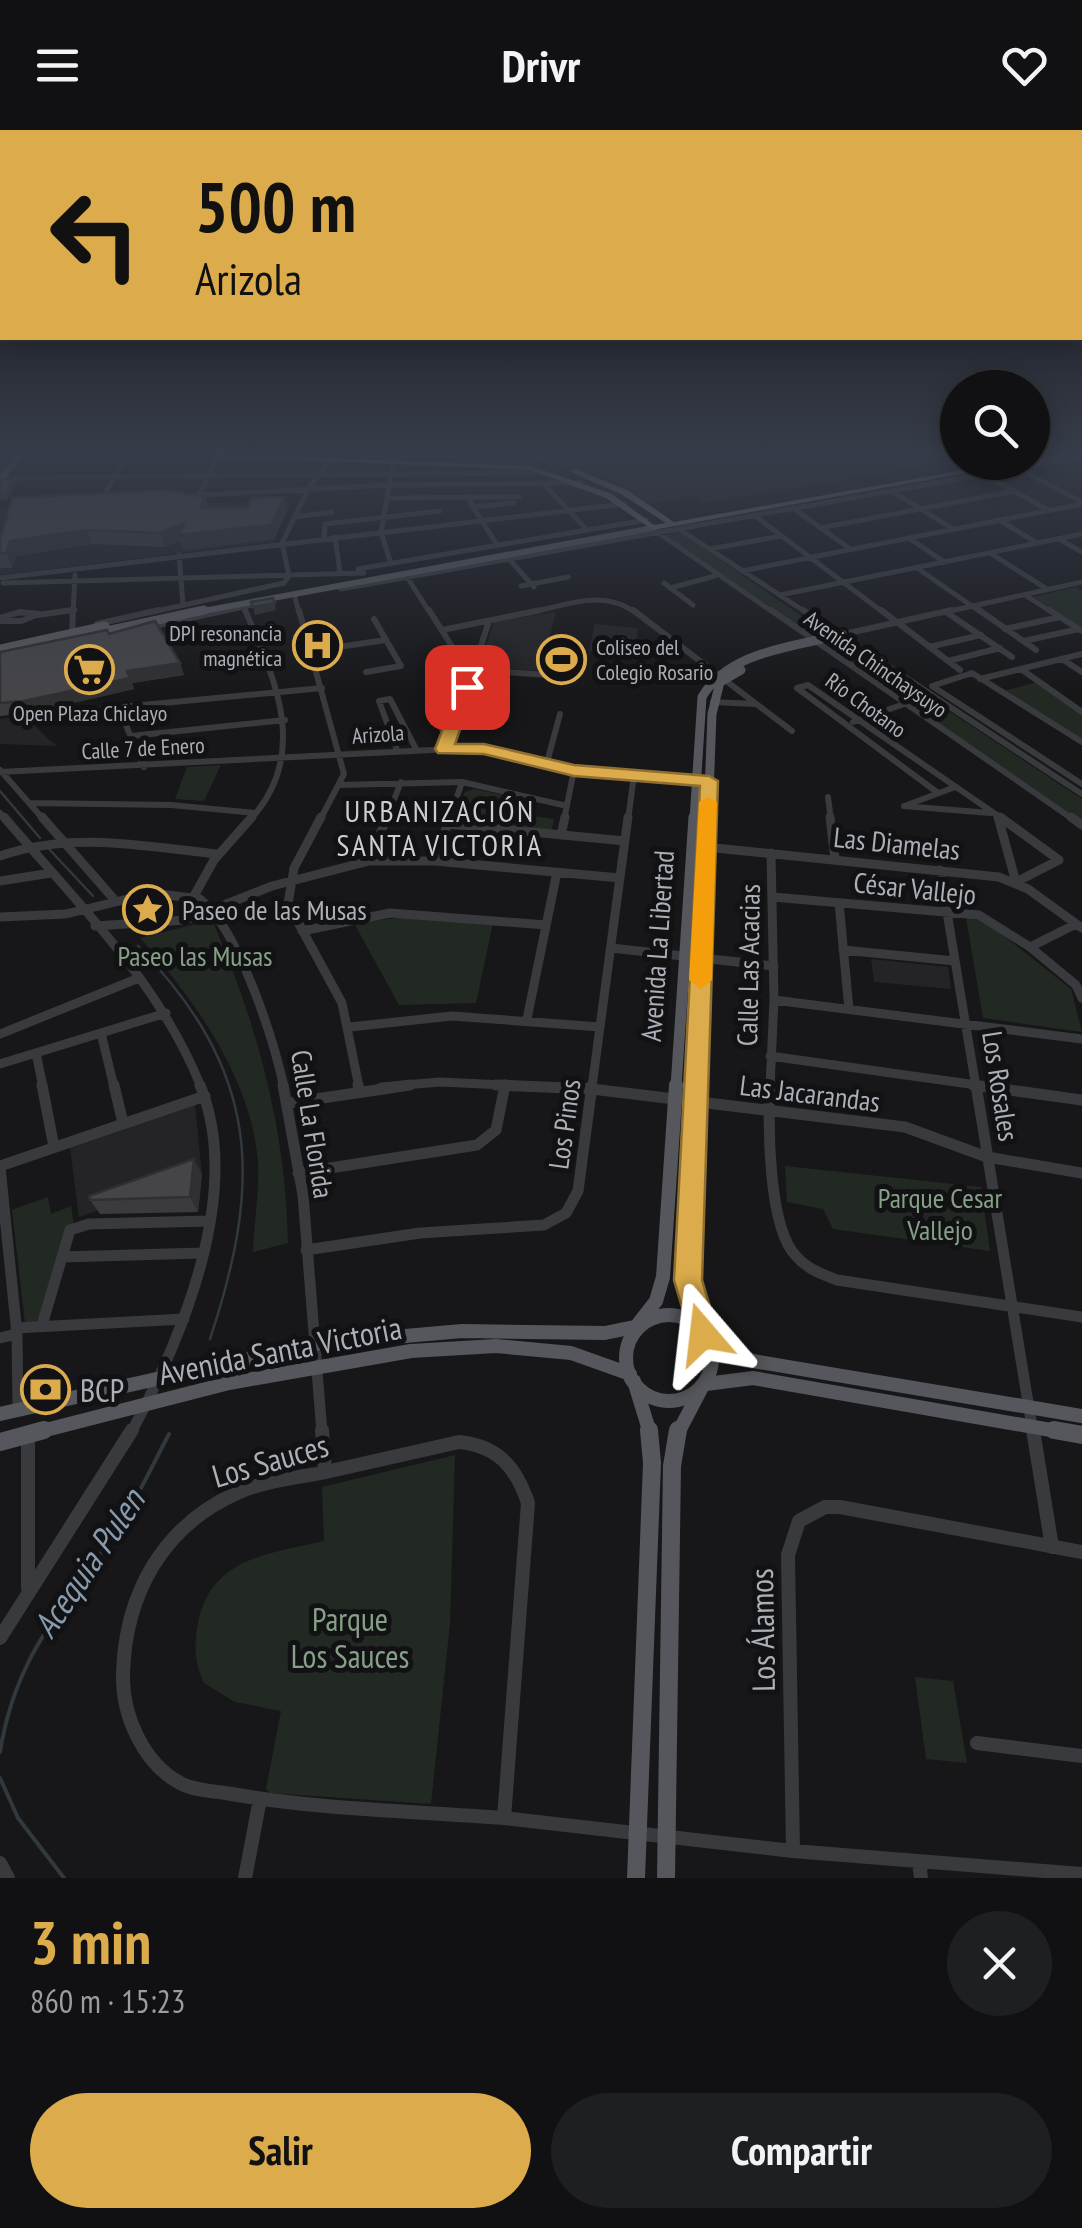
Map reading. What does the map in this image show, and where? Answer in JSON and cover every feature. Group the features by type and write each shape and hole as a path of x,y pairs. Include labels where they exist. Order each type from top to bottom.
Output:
{"main road":[{"path":"0,655 72,631 168,610 605,534"},
{"path":"0,655 291,592 610,534"},
{"path":"364,573 374,566"},
{"path":"721,676 838,636"},
{"name":"Avenida La Libertad","path":"636,1326 656,1300 663,1278 692,846 703,781 708,710 721,676"},
{"name":"Avenida La Libertad","path":"703,781 706,848 688,1280 705,1337"},
{"path":"636,1878 652,1462 649,1426 625,1349 636,1326 650,1316 679,1316 705,1337 753,1362 1082,1416"},
{"name":"Avenida Santa Victoria","path":"0,1414 314,1344 407,1334 605,1333 636,1326"},
{"path":"666,1878 672,1466 678,1430 712,1362 705,1337"},
{"name":"Avenida Santa Victoria","path":"0,1442 316,1364 408,1352 516,1347 589,1354 632,1377"},
{"path":"632,1377 643,1390 667,1401 680,1401 703,1386 753,1378 1082,1436"}],"street":[{"path":"286,534 282,543 287,578"},
{"path":"324,534 324,538"},
{"path":"0,583 74,568 367,534"},
{"path":"381,534 391,564"},
{"path":"488,534 497,546"},
{"path":"0,583 287,578 567,534"},
{"path":"0,655 509,558 617,534"},
{"name":"Avenida Chinchaysuyo","path":"661,534 716,576 1082,826"},
{"name":"Avenida Chinchaysuyo","path":"687,534 1082,794"},
{"path":"778,534 960,670"},
{"path":"828,534 850,549"},
{"path":"742,570 934,534"},
{"path":"1021,534 1037,543"},
{"path":"780,595 1082,534"},
{"path":"709,549 781,536"},
{"path":"335,537 340,572"},
{"path":"909,538 944,562"},
{"path":"1059,539 1082,552"},
{"path":"990,553 1047,590"},
{"path":"178,556 184,604"},
{"path":"509,558 534,587"},
{"path":"72,631 74,568"},
{"path":"917,568 1036,650"},
{"path":"340,572 364,573"},
{"path":"667,586 716,576"},
{"path":"408,577 458,656 479,652 489,621"},
{"path":"521,586 534,587 568,577"},
{"path":"168,610 287,578"},
{"path":"838,636 1080,584"},
{"path":"667,586 693,606"},
{"path":"1024,594 1081,630"},
{"path":"294,597 342,754 344,774 290,880 288,904 332,980 350,1027 359,1088"},
{"path":"442,630 611,598 625,602 792,731"},
{"path":"0,917 82,911 113,898 194,896 216,854 256,813 287,758 280,693 243,607"},
{"path":"0,620 75,609"},
{"path":"946,612 1012,657"},
{"path":"1005,628 1060,617"},
{"path":"366,672 401,666 374,619"},
{"path":"948,661 1081,630"},
{"path":"928,647 981,635"},
{"path":"312,651 385,640"},
{"path":"980,679 1082,654"},
{"path":"1062,659 1082,672"},
{"path":"1020,669 1082,712"},
{"path":"473,670 548,675"},
{"path":"1080,781 932,686 972,673 1082,742"},
{"name":"Río Chotano","path":"797,688 808,684 1059,860"},
{"path":"444,749 450,732 459,710 468,686 446,689 459,710"},
{"path":"36,715 322,688"},
{"name":"Río Chotano","path":"797,688 938,793"},
{"path":"397,750 379,701 390,699 416,749"},
{"path":"845,725 904,704"},
{"path":"708,710 758,705"},
{"path":"118,707 144,767"},
{"path":"450,732 442,730 434,716 459,710"},
{"path":"546,766 560,714"},
{"path":"131,736 285,720"},
{"path":"387,722 402,722"},
{"path":"884,753 895,748"},
{"name":"Arizola","path":"287,758 416,749 484,749 546,766 703,781"},
{"name":"Calle 7 de Enero","path":"0,771 287,758"},
{"path":"561,836 574,770"},
{"path":"0,771 113,898"},
{"name":"Los Pinos","path":"306,1250 420,1233 544,1225 566,1213 578,1191 634,775"},
{"path":"1067,784 1080,781"},
{"path":"369,861 401,782"},
{"path":"339,785 462,782 567,806"},
{"path":"435,860 462,782"},
{"path":"954,787 904,806 996,816 1016,882 1059,860"},
{"path":"828,797 834,860"},
{"path":"29,803 171,804 256,813"},
{"path":"0,813 166,1013 206,1096 212,1177 202,1253 184,1319 158,1378 97,1489 0,1638"},
{"path":"447,824 625,842"},
{"path":"0,856 26,844 64,843 216,854"},
{"name":"Las Diamelas","path":"692,846 940,870 1016,882 1079,926"},
{"name":"Calle Las Acacias","path":"771,854 774,1000 769,1109 778,1218 792,1254 837,1280 1082,1317"},
{"path":"94,926 171,923 290,880 369,861 435,860 620,878"},
{"name":"Los Rosales","path":"940,870 1052,1547"},
{"path":"527,1019 557,872"},
{"path":"0,881 51,873"},
{"name":"Calle La Florida","path":"194,896 211,910 268,1020 289,1103 325,1471"},
{"name":"César Vallejo","path":"772,898 948,913 994,921 1076,985 1082,998"},
{"path":"838,903 849,1009"},
{"path":"302,931 390,913 546,925"},
{"path":"1030,947 1079,926"},
{"path":"611,948 774,966"},
{"path":"843,950 955,961"},
{"path":"0,1034 139,978"},
{"path":"774,1000 1082,1040"},
{"path":"0,1064 166,1013"},
{"path":"350,1027 420,1018 527,1019 600,1027"},
{"path":"101,1033 123,1123"},
{"path":"36,1053 54,1147"},
{"path":"770,1056 1082,1100"},
{"path":"298,1173 477,1145 496,1130 505,1084"},
{"name":"Las Jacarandas","path":"289,1103 359,1088 505,1084 592,1089 904,1127 988,1157 1082,1173"},
{"path":"18,1409 16,1331 6,1287 0,1166 206,1096"},
{"path":"42,1324 70,1230 89,1224 209,1221"},
{"path":"62,1257 202,1253"},
{"path":"0,1338 42,1324 184,1319"},
{"path":"28,1435 28,1592"},
{"name":"Los Sauces","path":"504,1818 528,1527 521,1481 499,1452 478,1442 460,1442 240,1490 192,1517 148,1572 132,1610 124,1648 123,1687 131,1722 146,1752 183,1785 260,1799 504,1818 793,1851 920,1870 1082,1874"},
{"name":"Los Álamos","path":"793,1851 788,1555 799,1521 825,1507 840,1507 1082,1552"},
{"path":"978,1743 1082,1756"},
{"path":"245,1878 260,1799"},
{"path":"0,1863 8,1878"}],"shaded area":[{"path":"0,534 277,534 273,542 0,575"},
{"path":"556,612 541,671 479,667 494,622"},
{"path":"595,624 638,628 635,655 589,651"},
{"path":"25,716 58,746 0,744 0,719"},
{"path":"871,959 948,967 951,989 874,982"},
{"path":"195,1105 202,1174 79,1217 70,1148"}],"green space":[{"path":"683,534 826,633 806,634 664,536"},
{"path":"1076,587 1082,591 1082,628 1033,597"},
{"name":"Coliseo del Colegio Rosario","path":"549,642 581,642 576,674 541,671"},
{"path":"833,642 849,645 1082,799 1082,822 827,647"},
{"path":"1037,682 1082,714 1082,739 1004,691"},
{"path":"221,765 204,801 175,799 187,767"},
{"path":"474,789 529,800 526,815 554,819 551,833 453,823 465,792"},
{"path":"414,916 493,923 476,1003 399,1005 354,923"},
{"path":"966,918 985,921 1071,989 1082,1032 983,1018"},
{"name":"Paseo las Musas","path":"212,920 255,1038 282,1159 288,1243 253,1252 258,1164 242,1093 197,1011 140,938"},
{"name":"Parque Cesar Vallejo","path":"785,1166 981,1187 990,1251 833,1229 823,1209 787,1202"},
{"path":"48,1197 51,1214 71,1206 74,1227 40,1315 36,1322 25,1323 12,1210"},
{"name":"Parque Los Sauces","path":"455,1455 450,1623 431,1804 270,1793 266,1789 281,1711 235,1702 204,1683 196,1646 205,1601 215,1584 245,1562 324,1541 322,1487"},
{"path":"915,1677 953,1681 967,1763 926,1759"}],"building":[{"path":"2,534 62,534 10,541 6,553 0,553"},
{"path":"273,598 275,603 253,607 251,602"},
{"name":"Open Plaza Chiclayo","path":"155,621 180,663 127,671 130,678 0,703 0,652 107,630 109,634"},
{"path":"194,1159 190,1197 90,1200 89,1196"}],"waterway":[{"name":"Acequia Pulen","path":"0,791 40,838"},
{"name":"Acequia Pulen","path":"49,849 93,896"},
{"name":"Acequia Pulen","path":"138,946 178,992 208,1038 228,1084 240,1130 243,1178 238,1228 210,1339"},
{"name":"Acequia Pulen","path":"0,1752 7,1717 30,1659 124,1518 169,1434"},
{"name":"Acequia Pulen","path":"0,1778 18,1818 64,1878"}],"slow traffic":[{"path":"701,980 708,802"}],"place":[{"name":"DPI resonancia magnética","path":"317,646"},
{"name":"Coliseo del Colegio Rosario","path":"561,660"},
{"name":"Open Plaza Chiclayo","path":"90,669"},
{"name":"Paseo de las Musas","path":"147,909"},
{"name":"BCP","path":"45,1390"}],"district":[{"name":"URBANIZACIÓN SANTA VICTORIA","path":"440,827"}],"route":[{"path":"467,687 444,749 484,749 574,770 709,781 688,1280 689,1296 703,1334"}]}
